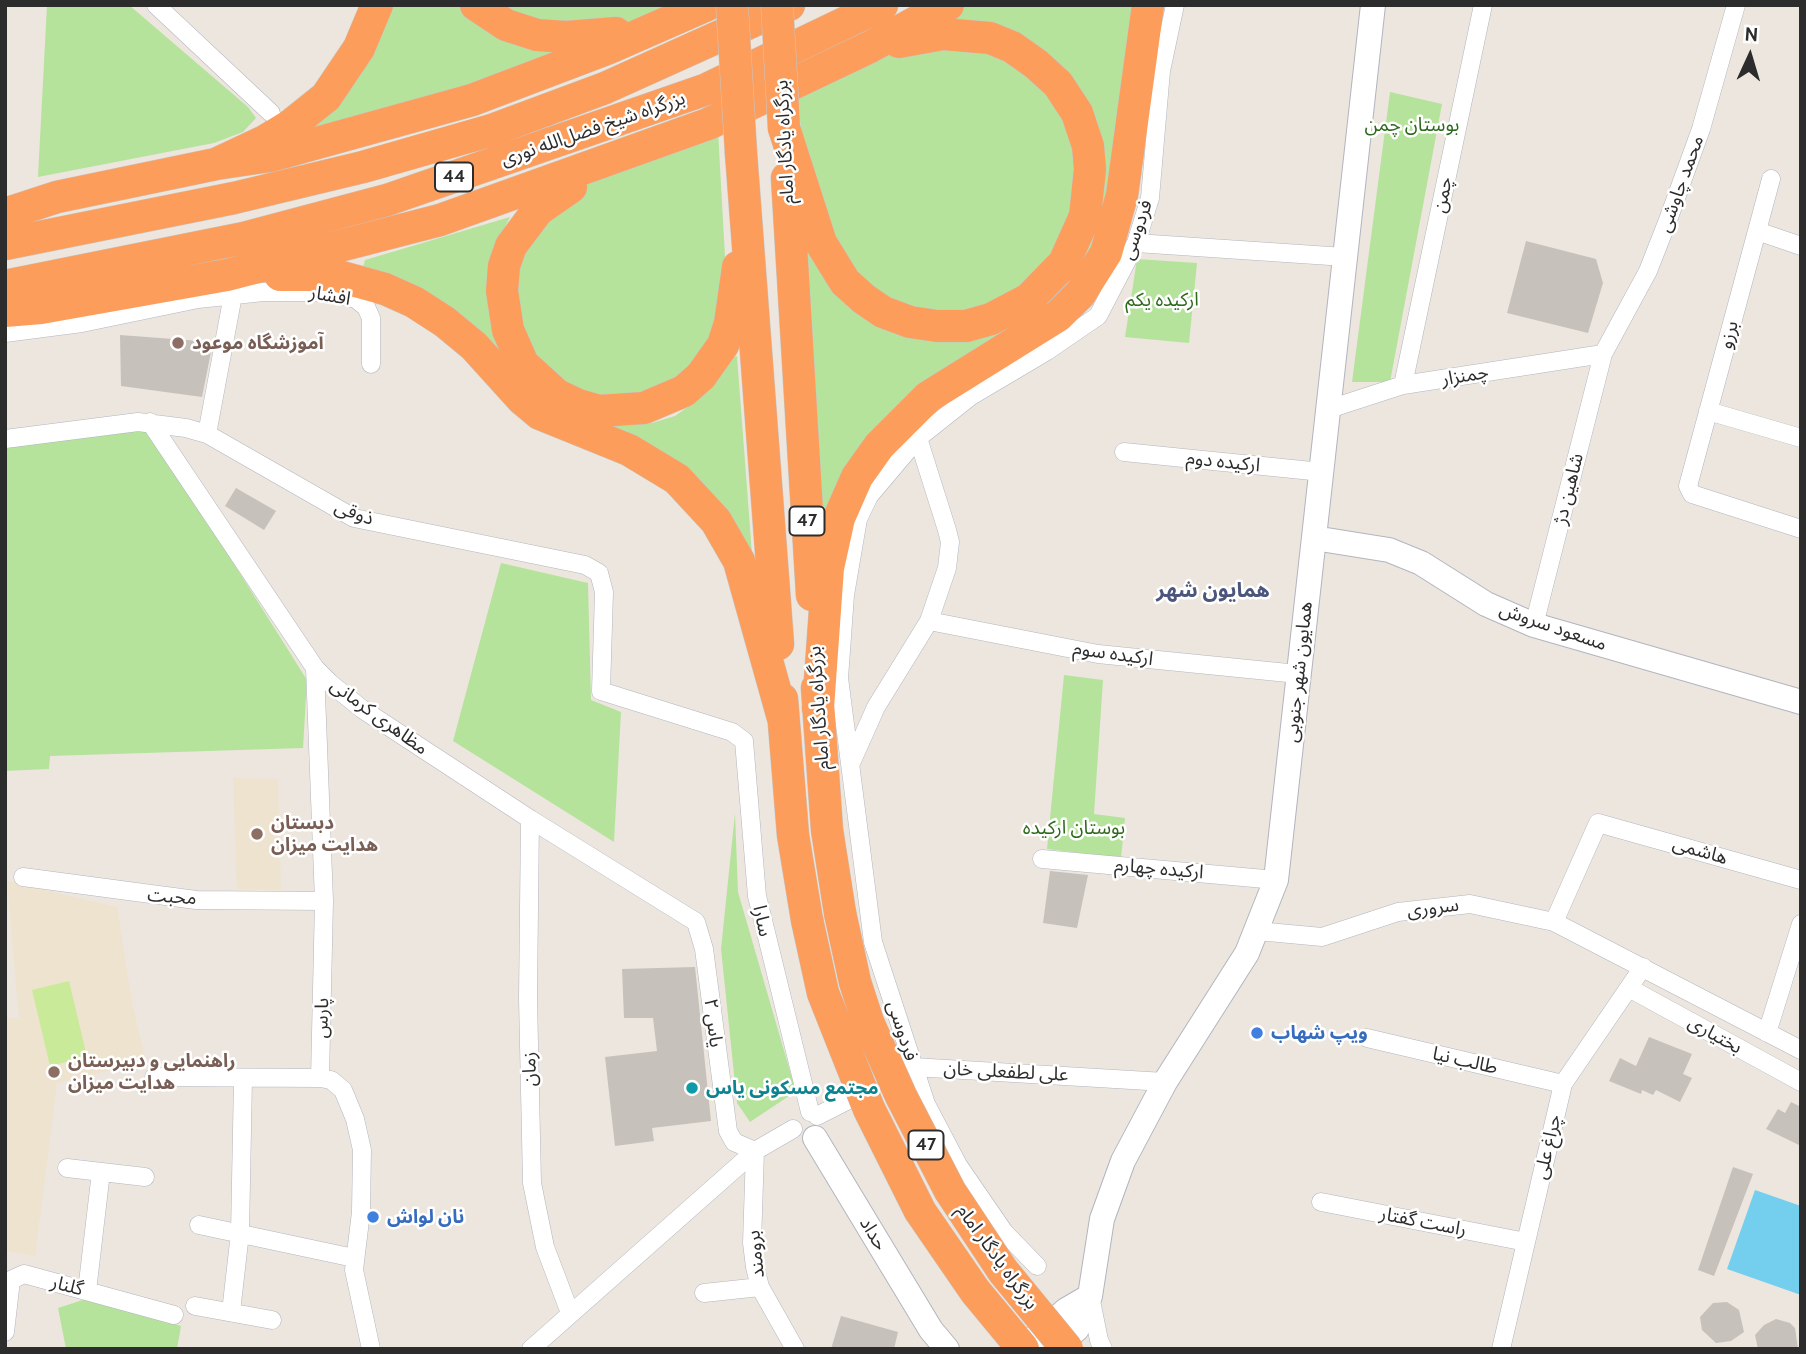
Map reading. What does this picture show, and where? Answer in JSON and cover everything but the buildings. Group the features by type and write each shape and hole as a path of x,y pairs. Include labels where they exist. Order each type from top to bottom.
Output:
{"highway":[{"path":"216,164 291,125 326,97 359,48 377,5"},
{"path":"476,5 506,25 537,35 601,36 659,26"},
{"path":"5,214 57,197 216,164 270,156 472,100 707,5"},
{"name":"بزرگراه یادگار امام","path":"732,5 783,718 793,835 807,920 823,993 847,1059 920,1210 975,1291 1022,1349"},
{"name":"بزرگراه یادگار امام","path":"777,5 818,708 827,830 840,913 855,982 868,1022 901,1096 950,1191 1003,1271 1066,1349"},
{"name":"بزرگراه شیخ فضل‌الله نوری","path":"5,244 247,195 363,167 492,130 605,88 789,5"},
{"name":"بزرگراه شیخ فضل‌الله نوری","path":"5,286 244,238 387,201 707,89 882,5"},
{"path":"230,285 440,220 708,124 870,47 948,5"},
{"path":"818,708 828,568 839,518 857,477 887,438 928,397 1058,316 1080,294 1106,253 1122,195 1148,5"},
{"path":"784,128 811,216 831,263 845,282 883,312 910,322 965,326 1011,311 1051,279 1073,246 1089,199 1088,146 1077,113 1058,84 1012,47 990,38 943,34 870,47"},
{"path":"615,159 538,210 511,246 504,266 502,304 513,345 523,364 557,395 578,405 599,411 644,408 684,391 701,376 723,345 730,323 745,206"},
{"path":"5,311 334,275 385,289 445,322 540,414 629,450 677,480 716,521 738,561 749,590 758,639 783,718"}],"street":[{"path":"156,5 271,113"},
{"name":"فردوسی","path":"1037,1266 1004,1232 958,1165 926,1104 873,942 839,678 845,596 858,519 869,496 918,438 971,396 1047,351 1098,316 1136,243 1150,198 1161,71 1175,5"},
{"name":"همایون‌ شهر جنوبی","path":"1054,1349 1077,1329 1090,1296 1102,1219 1112,1186 1165,1082 1247,953 1276,880 1373,5"},
{"name":"چمن","path":"1403,385 1483,5"},
{"name":"محمد چاوشی","path":"1603,354 1648,271 1668,220 1701,129 1736,5"},
{"name":"برزو","path":"1771,179 1689,491 1801,529"},
{"path":"1757,231 1801,246"},
{"path":"1136,243 1345,257"},
{"path":"207,434 230,285"},
{"name":"افشار","path":"5,333 82,323 230,285 315,292 356,299 366,307 371,318 371,364"},
{"name":"چمنزار","path":"1329,409 1403,385 1603,354"},
{"name":"شاهین دژ","path":"1534,625 1603,354"},
{"path":"1708,411 1801,438"},
{"name":"ذوقی","path":"5,439 149,422 207,434 354,518 592,568 603,580 604,592 601,691 732,732"},
{"name":"مظاهری کرمانی","path":"149,422 315,668 362,709 530,819 696,922"},
{"path":"850,763 876,707 929,621 947,568 950,542 918,438"},
{"name":"ارکیده دوم","path":"1124,452 1322,472"},
{"name":"مسعود سروش","path":"1314,538 1389,550 1421,563 1486,604 1534,625 1801,702"},
{"name":"ارکیده سوم","path":"929,621 1098,654 1298,674"},
{"name":"پارس","path":"315,668 324,901 320,1078"},
{"name":"سارا","path":"732,732 744,741 757,896 809,1124"},
{"name":"زمان","path":"530,819 528,998 532,1183 545,1247 570,1313"},
{"name":"هاشمی","path":"1554,922 1598,823 1801,880"},
{"name":"ارکیده چهارم","path":"1042,859 1276,880"},
{"name":"محبت","path":"23,877 196,900 324,901"},
{"name":"سروری","path":"1257,931 1322,937 1398,912 1470,904 1554,922 1643,967"},
{"name":"یاس ۲","path":"696,922 704,949 728,1132 734,1142 755,1151"},
{"path":"1767,1032 1801,925"},
{"name":"چراغ‌ علی","path":"1501,1349 1563,1084 1643,967"},
{"name":"بختیاری","path":"1643,967 1801,1050"},
{"name":"بختیاری","path":"1629,988 1801,1082"},
{"name":"طالب‌ نیا","path":"1367,1038 1563,1084"},
{"path":"531,1349 755,1151 913,1067"},
{"name":"علی لطفعلی خان","path":"913,1067 1165,1082"},
{"path":"154,1077 320,1078 331,1080 348,1097 362,1150 361,1212 354,1258 355,1282 371,1349"},
{"path":"231,1312 240,1233 243,1079"},
{"name":"حداد","path":"809,1124 932,1339 947,1349"},
{"name":"برومند","path":"755,1151 752,1243 760,1287 795,1349"},
{"path":"67,1168 145,1177"},
{"path":"87,1291 102,1172"},
{"name":"راست گفتار","path":"1321,1202 1526,1242"},
{"path":"200,1225 354,1258"},
{"name":"گلنار","path":"5,1332 11,1280 24,1274 174,1315"},
{"path":"704,1293 760,1287"},
{"path":"1022,1349 1066,1310 1090,1296 1103,1349"},
{"path":"195,1306 272,1320"}],"shaded area":[{"name":"دبستان هدایت میزان","path":"233,778 278,779 281,890 237,889"},
{"name":"راهنمایی و دبیرستان هدایت میزان","path":"7,881 117,907 132,1003 146,1062 57,1083 35,1256 5,1251 5,1017 19,1019"}],"green space":[{"path":"47,5 129,5 248,107 256,118 243,132 214,143 38,177"},
{"path":"389,5 464,5 608,42 319,138 304,126"},
{"path":"488,5 691,5 642,22 569,31"},
{"path":"961,5 1141,5 1111,217 1063,301 911,401 820,581 805,221 816,251 923,335 1082,257 1073,87 943,26"},
{"path":"942,43 1013,59 1062,111 1078,166 1065,240 1035,281 985,310 919,313 861,286 807,184 797,93 894,53"},
{"name":"بوستان چمن","path":"1390,92 1442,104 1390,382 1352,382"},
{"path":"718,131 727,292 723,320 695,370 620,404 556,384 514,322 520,248 571,193 594,179"},
{"path":"510,217 495,246 490,266 488,304 491,325 498,345 518,372 533,390 554,406 604,426 652,423 675,416 696,401 712,385 730,359 737,356 752,554 714,500 681,468 659,453 616,433 574,423 554,414 533,399 453,317 363,267 365,260"},
{"name":"ارکیده یکم","path":"1137,259 1197,263 1189,343 1125,337"},
{"path":"148,427 307,680 303,748 50,756 49,769 5,771 5,444"},
{"path":"501,563 588,583 591,700 621,712 614,842 453,741"},
{"name":"بوستان ارکیده","path":"1064,675 1103,680 1094,814 1125,818 1121,858 1047,849"},
{"path":"735,813 738,892 794,1085 789,1096 750,1122 737,1103 721,949"},
{"path":"69,981 87,1057 50,1066 32,990"},
{"path":"89,1298 181,1326 177,1349 66,1349 58,1308"}],"water":[{"path":"1755,1190 1801,1206 1801,1295 1727,1269"}],"place":[{"name":"آموزشگاه موعود","path":"178,343"},
{"name":"دبستان هدایت میزان","path":"257,834"},
{"name":"ویپ شهاب","path":"1257,1033"},
{"name":"راهنمایی و دبیرستان هدایت میزان","path":"54,1072"},
{"name":"مجتمع مسکونی یاس","path":"692,1088"},
{"name":"نان لواش","path":"373,1217"}],"district":[{"name":"همایون شهر","path":"1213,591"}]}
